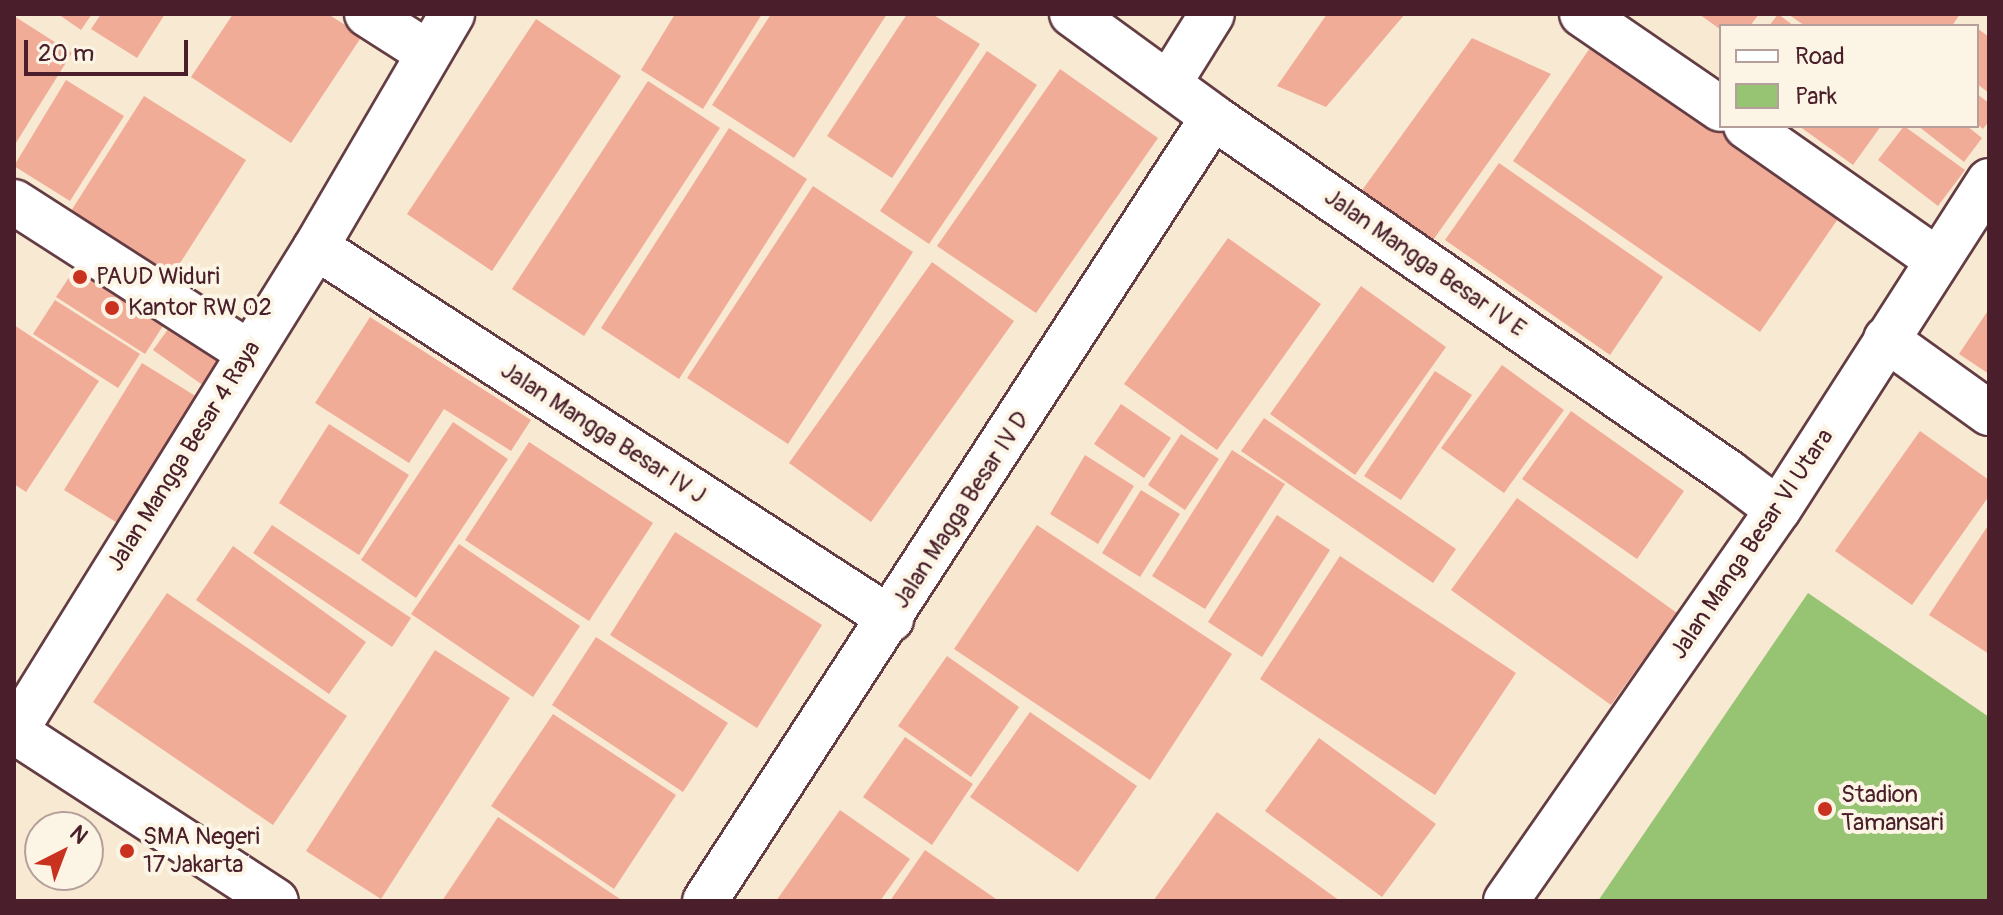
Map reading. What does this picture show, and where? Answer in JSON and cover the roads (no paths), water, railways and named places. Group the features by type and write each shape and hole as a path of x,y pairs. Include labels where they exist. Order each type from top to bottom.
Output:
{"street":[{"path":"367,14 428,53"},
{"name":"Jalan Mangga Besar 4 Raya","path":"14,731 316,247 452,14"},
{"name":"Jalan Mangga Besar IV E","path":"1072,14 1213,117 1778,510"},
{"path":"1169,83 1212,14"},
{"path":"1582,14 1719,108"},
{"name":"Jalan Magga Besar IV D","path":"705,901 891,619 1213,117"},
{"path":"1749,128 1936,259"},
{"name":"Jalan Manga Besar VI Utara","path":"1506,901 1778,510 1936,259 1989,181"},
{"path":"14,202 248,352"},
{"name":"Jalan Mangga Besar IV J","path":"316,247 891,619"},
{"path":"1886,339 1989,413"},
{"path":"14,731 276,901"}],"place":[{"name":"PAUD Widuri","path":"80,277"},
{"name":"Kantor RW 02","path":"112,308"},
{"name":"Stadion Tamansari","path":"1825,809"},
{"name":"SMA Negeri 17 Jakarta","path":"127,851"}]}
